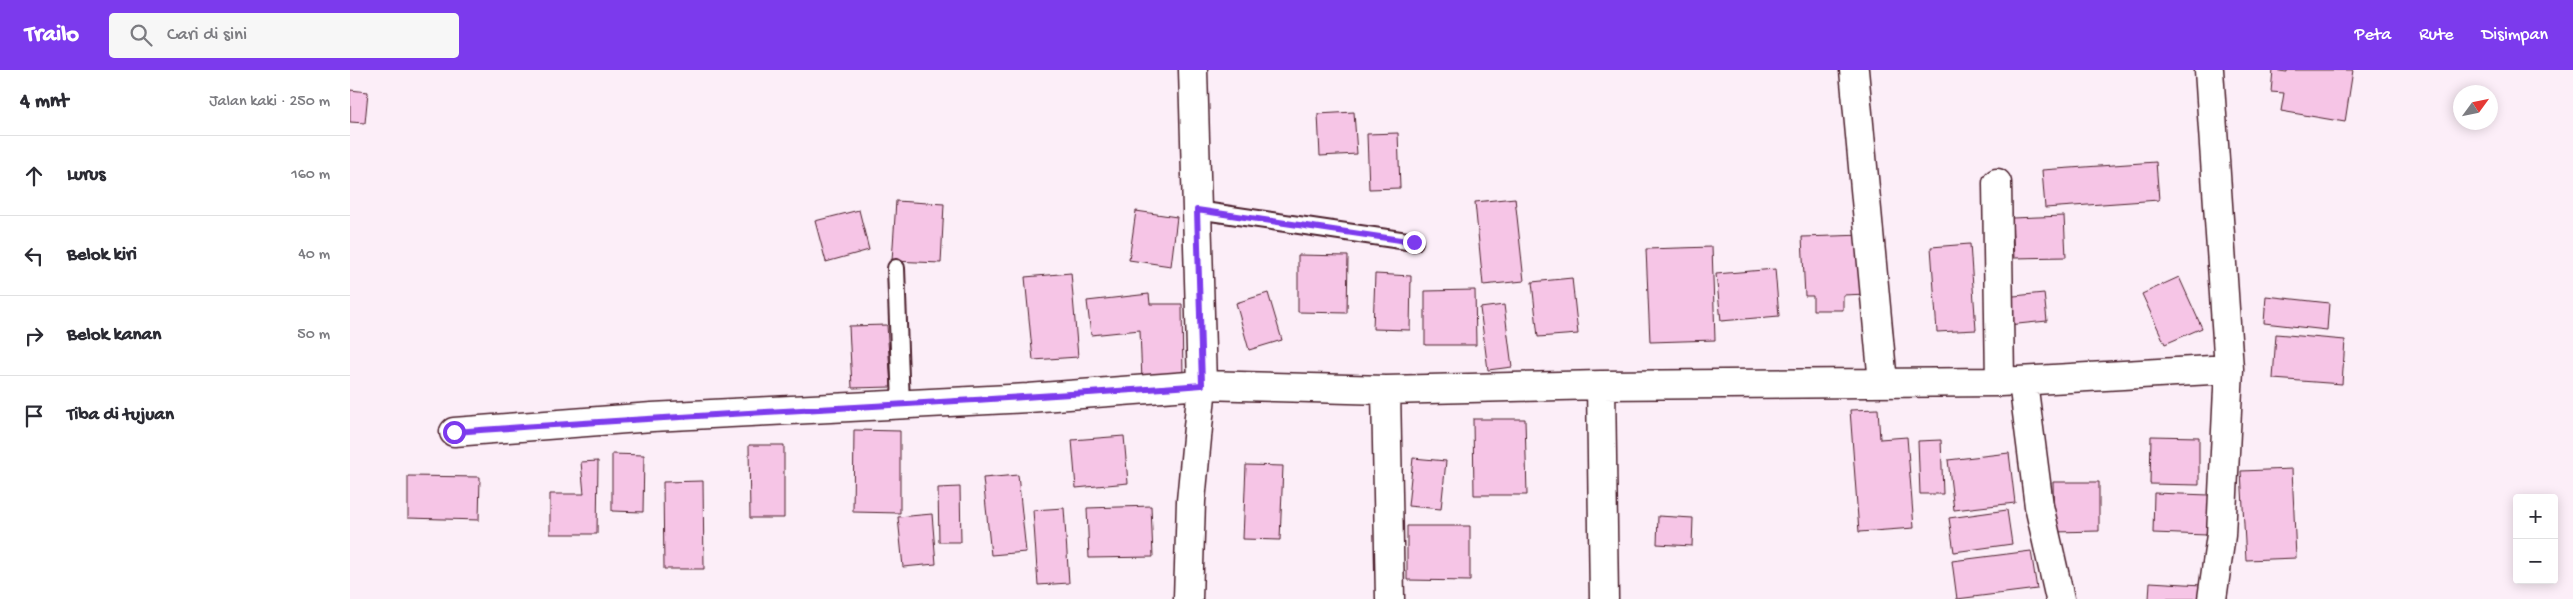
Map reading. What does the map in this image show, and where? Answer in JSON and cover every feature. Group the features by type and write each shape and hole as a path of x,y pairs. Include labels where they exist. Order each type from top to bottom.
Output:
{"street":[{"path":"1188,599 1192,501 1202,385 1193,70"},
{"path":"1854,70 1884,383"},
{"path":"2209,70 2229,369 2221,536 2212,599"},
{"path":"1997,183 2012,382 2060,599"},
{"path":"454,432 652,417 901,405 1202,385 1386,390 1602,385 2012,382 2229,369"},
{"path":"1602,385 1604,599"},
{"path":"1386,390 1390,599"}],"lane":[{"path":"1197,210 1414,242"},
{"path":"896,268 901,405"}],"building":[{"path":"2273,70 2287,72 2287,70 2353,70 2345,122 2281,111 2284,93 2271,92"},
{"path":"350,90 368,92 365,123 350,122"},
{"path":"1354,112 1357,154 1320,156 1318,114"},
{"path":"1398,133 1400,188 1369,189 1367,134"},
{"path":"2156,162 2159,200 2045,208 2042,170"},
{"path":"1515,198 1524,281 1483,285 1475,202"},
{"path":"896,201 944,204 941,263 892,261"},
{"path":"859,210 869,250 826,262 815,221"},
{"path":"1136,211 1177,217 1171,266 1129,260"},
{"path":"2064,216 2066,257 2014,258 2012,218"},
{"path":"1865,235 1867,294 1843,295 1843,310 1813,310 1813,296 1805,296 1802,237"},
{"path":"1970,244 1976,330 1937,332 1931,247"},
{"path":"1712,247 1715,340 1650,342 1646,249"},
{"path":"1298,255 1348,256 1347,313 1298,312"},
{"path":"1775,269 1779,316 1721,321 1716,274"},
{"path":"1071,273 1078,357 1033,360 1025,277"},
{"path":"1375,274 1411,276 1410,330 1373,329"},
{"path":"2179,277 2202,328 2165,344 2142,294"},
{"path":"1572,278 1578,334 1538,337 1532,282"},
{"path":"1475,290 1476,345 1425,345 1425,291"},
{"path":"1268,293 1282,340 1249,350 1236,303"},
{"path":"2044,293 2047,321 2008,325 2004,297"},
{"path":"1149,294 1150,304 1182,304 1183,380 1142,381 1140,330 1091,335 1087,301"},
{"path":"2266,296 2329,303 2327,330 2264,323"},
{"path":"1504,305 1512,367 1488,370 1480,308"},
{"path":"887,325 891,387 852,388 849,326"},
{"path":"2276,334 2345,340 2342,384 2273,379"},
{"path":"1878,409 1880,439 1907,437 1914,528 1859,532 1850,410"},
{"path":"1473,419 1525,419 1527,495 1474,495"},
{"path":"854,430 900,431 900,513 853,512"},
{"path":"1124,436 1128,483 1076,488 1072,440"},
{"path":"2151,436 2199,437 2199,485 2150,484"},
{"path":"1941,440 1943,494 1920,494 1918,441"},
{"path":"749,445 784,445 784,518 750,518"},
{"path":"2009,453 2015,503 1954,510 1948,460"},
{"path":"612,454 644,455 643,512 612,511"},
{"path":"1413,458 1446,461 1441,509 1408,506"},
{"path":"598,461 597,534 550,534 550,494 584,494 581,462"},
{"path":"1246,465 1283,466 1280,540 1243,539"},
{"path":"2292,469 2296,558 2246,560 2241,471"},
{"path":"1018,475 1026,552 991,555 983,478"},
{"path":"408,476 480,477 479,520 408,518"},
{"path":"703,481 704,569 664,569 663,482"},
{"path":"2053,482 2099,482 2099,531 2054,532"},
{"path":"960,487 961,542 939,542 938,488"},
{"path":"2154,493 2209,495 2207,535 2153,533"},
{"path":"1151,506 1153,557 1089,558 1087,508"},
{"path":"1064,508 1069,583 1038,585 1033,510"},
{"path":"2007,510 2012,544 1954,552 1949,518"},
{"path":"932,514 936,564 903,567 898,517"},
{"path":"1658,516 1693,518 1692,546 1657,544"},
{"path":"1407,526 1470,526 1470,581 1407,580"},
{"path":"2031,551 2037,589 1957,599 1952,561"},
{"path":"2150,582 2202,585 2201,599 2149,599"}],"route":[{"path":"454,432 652,417 1028,398 1202,385 1197,210 1414,242"}]}
